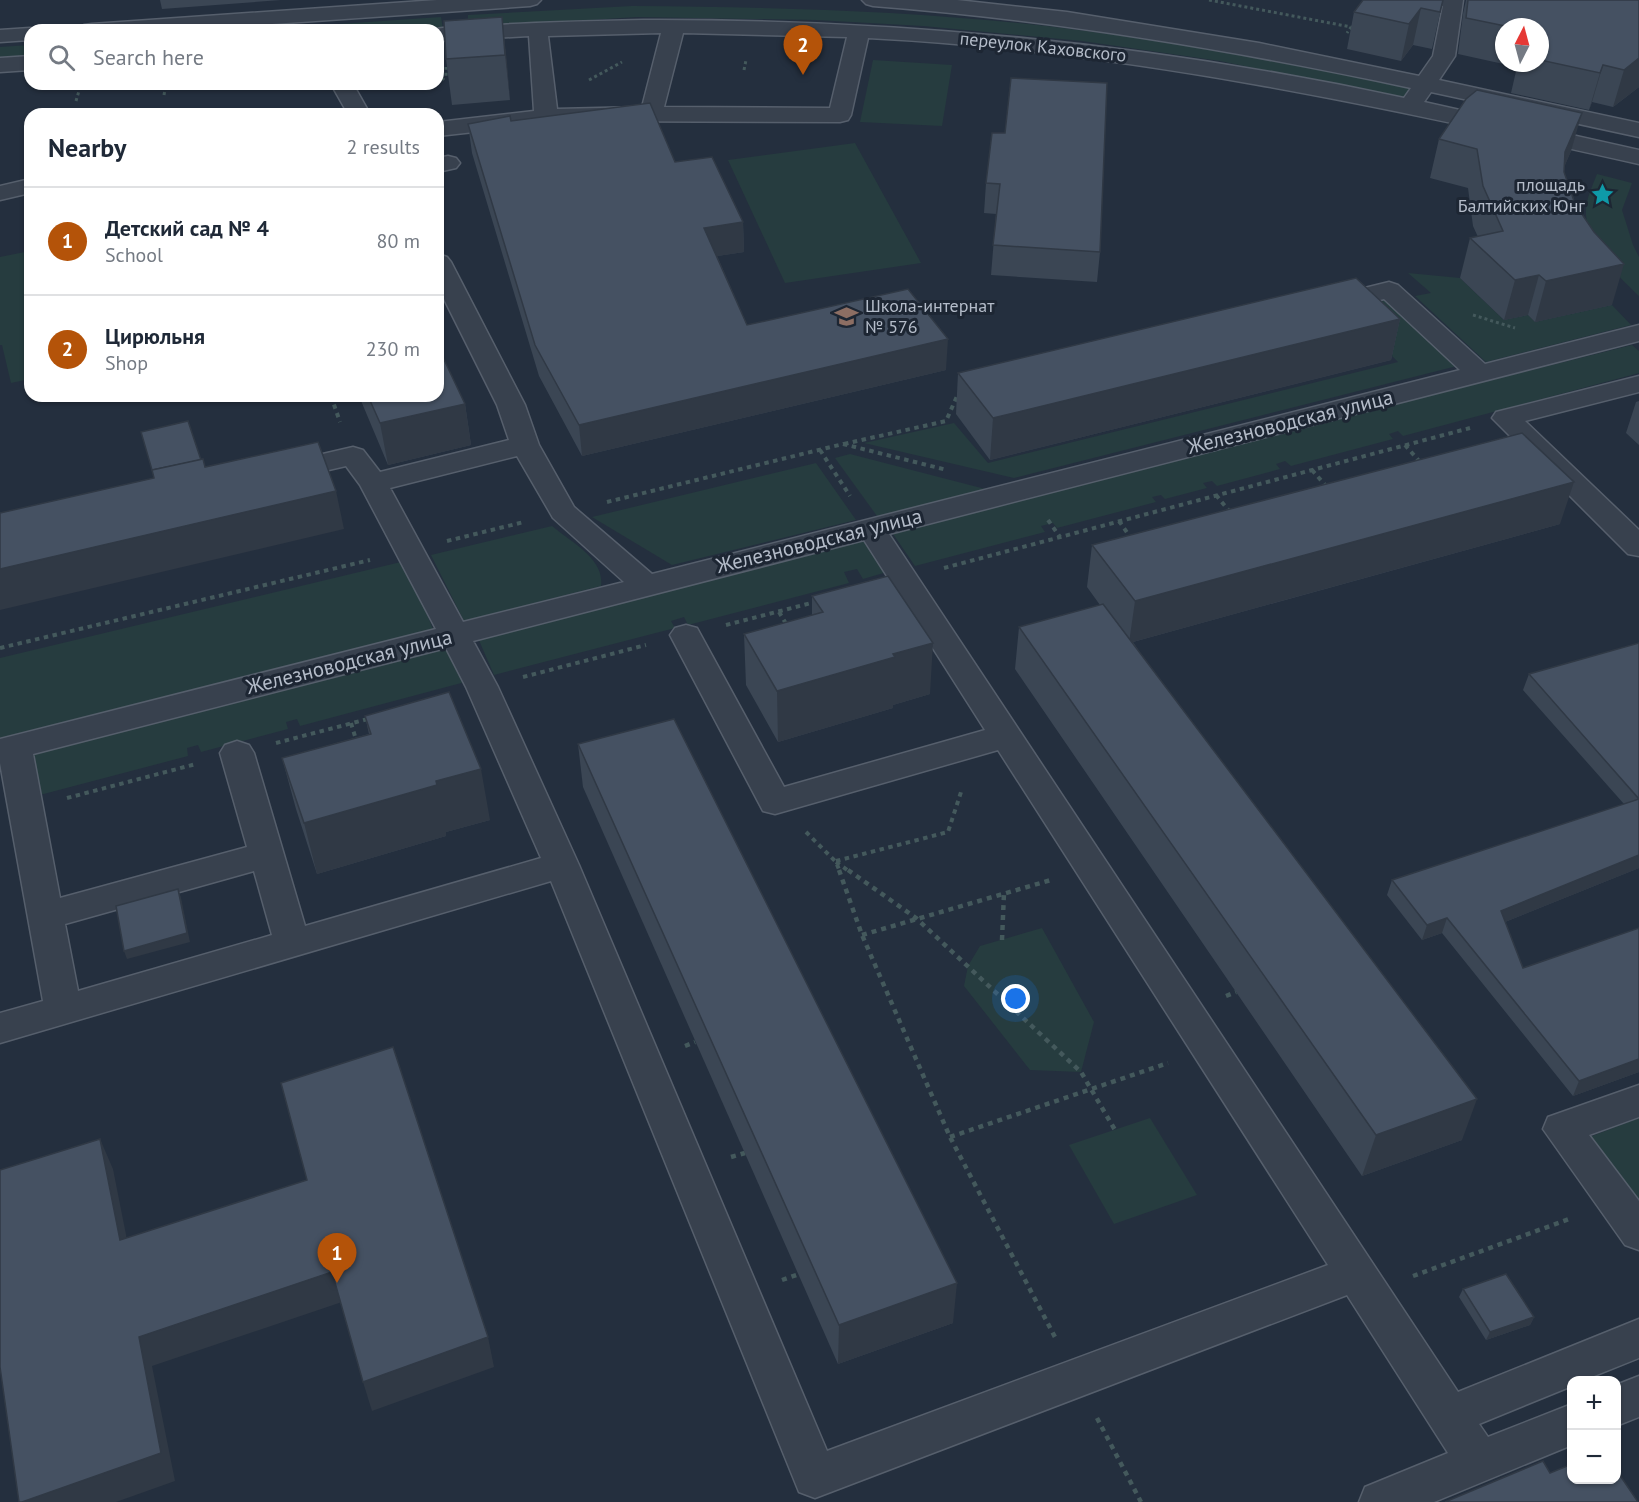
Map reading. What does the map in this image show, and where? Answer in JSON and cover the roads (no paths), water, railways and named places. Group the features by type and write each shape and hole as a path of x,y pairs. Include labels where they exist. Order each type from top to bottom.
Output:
{"street":[{"path":"155,24 332,7 453,5 530,0"},
{"name":"переулок Каховского","path":"873,0 1090,20 1218,41 1639,130"},
{"path":"1411,107 1444,57 1454,2 1443,0"},
{"path":"446,35 453,5"},
{"path":"651,115 674,29"},
{"name":"переулок Каховского","path":"446,35 674,29 859,30 910,33 1155,60 1255,76 1411,107 1639,157"},
{"path":"444,128 545,111 573,114 840,115 859,30"},
{"path":"0,36 24,34"},
{"path":"539,38 545,111"},
{"path":"0,65 24,63"},
{"path":"345,90 356,108"},
{"path":"0,193 24,187"},
{"path":"444,274 511,405 525,445 563,512 647,586"},
{"path":"1308,309 1389,290 1479,373"},
{"name":"Железноводская улица","path":"7,749 870,527 1639,333"},
{"path":"1639,384 1506,418 1639,547"},
{"path":"373,483 525,445"},
{"path":"256,477 353,456 373,483 482,687 562,865 815,1477 1077,1378 1362,1283"},
{"path":"870,527 902,579 990,740 1092,869 1479,1462"},
{"path":"686,634 775,802 990,740"},
{"path":"7,749 26,809 63,1009"},
{"path":"237,753 292,943"},
{"path":"46,916 266,855"},
{"path":"0,1028 562,865"},
{"path":"1628,1217 1562,1129 1639,1101"},
{"path":"1449,1416 1639,1338"},
{"path":"1621,1404 1639,1396"},
{"path":"1381,1502 1567,1426"}],"place":[{"name":"Цирюльня","path":"803,75"},
{"name":"площадь Балтийских Юнг","path":"1603,195"},
{"name":"Школа-интернат № 576","path":"847,316"},
{"name":"Детский сад № 4","path":"337,1283"}]}
